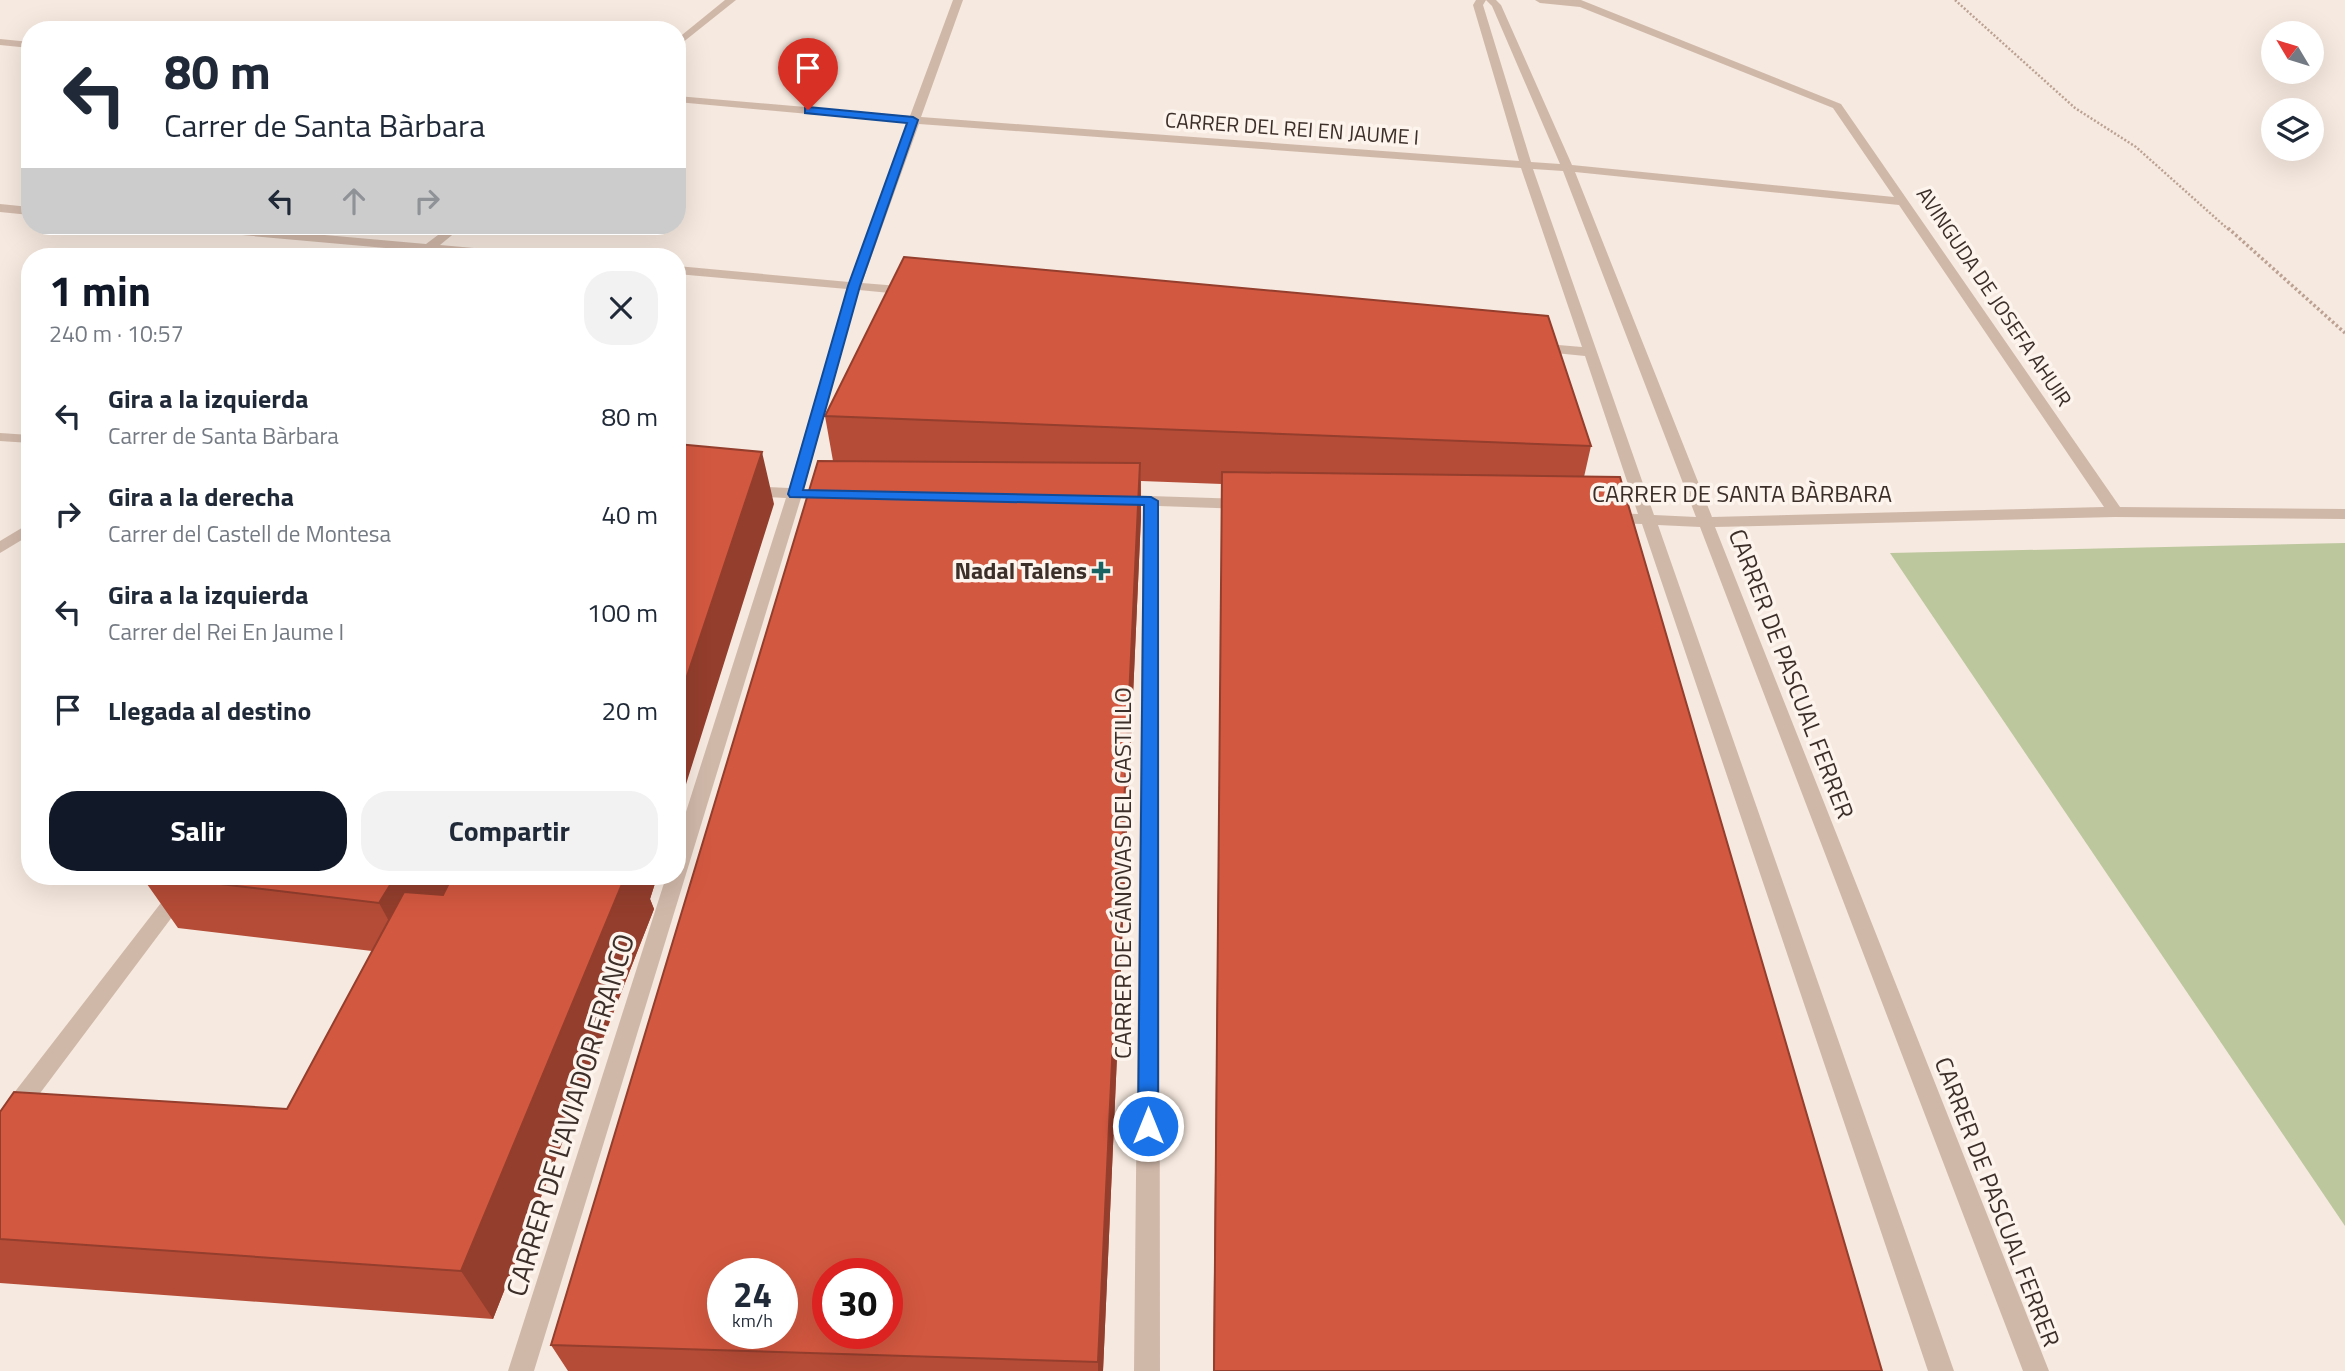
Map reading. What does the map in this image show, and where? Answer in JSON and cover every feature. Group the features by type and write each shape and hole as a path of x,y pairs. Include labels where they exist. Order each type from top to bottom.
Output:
{"street":[{"path":"686,37 731,0"},
{"name":"CARRER DE L'AVIADOR FRANCO","path":"686,842 795,494 854,286 958,0"},
{"path":"1481,0 1478,5 1526,165 1941,1371"},
{"name":"CARRER DE PASCUAL FERRER","path":"1490,0 1496,5 1567,168 2036,1371"},
{"path":"1540,0 1577,2"},
{"name":"AVINGUDA DE JOSEFA AHUIR","path":"1577,2 1837,106 2115,512"},
{"path":"0,42 21,43"},
{"name":"CARRER DEL REI EN JAUME I","path":"686,100 913,120 1567,168 1903,202"},
{"path":"0,208 21,210"},
{"path":"285,235 429,248 446,235"},
{"path":"686,271 926,292"},
{"path":"1525,346 1590,352"},
{"path":"0,437 21,438"},
{"path":"727,490 843,495"},
{"path":"1109,500 1261,505"},
{"name":"CARRER DE CÁNOVAS DEL CASTILLO","path":"1147,1371 1151,501"},
{"name":"CARRER DE SANTA BÀRBARA","path":"1593,518 1705,522 2115,512 2345,514"},
{"path":"0,548 21,534"},
{"path":"0,1129 186,885"},
{"name":"CARRER DE L'AVIADOR FRANCO","path":"521,1371 673,885"}],"path":[{"path":"1955,0 2074,108 2136,147 2345,333"}],"green space":[{"path":"2345,543 2345,1226 1890,553"}],"building":[{"path":"904,257 1548,316 1591,446 825,416"},
{"path":"686,445 762,452 686,679"},
{"path":"818,461 1140,463 1098,1362 551,1345"},
{"path":"1222,472 1620,477 1882,1371 1214,1371"},
{"path":"228,885 390,885 379,903"},
{"path":"448,885 622,885 461,1271 0,1239 0,1112 14,1092 287,1109 404,892 443,895"}],"place":[{"name":"Nadal Talens","path":"1101,571"}],"route":[{"path":"808,110 913,120 854,286 795,494 1151,501 1148,1126"}]}
